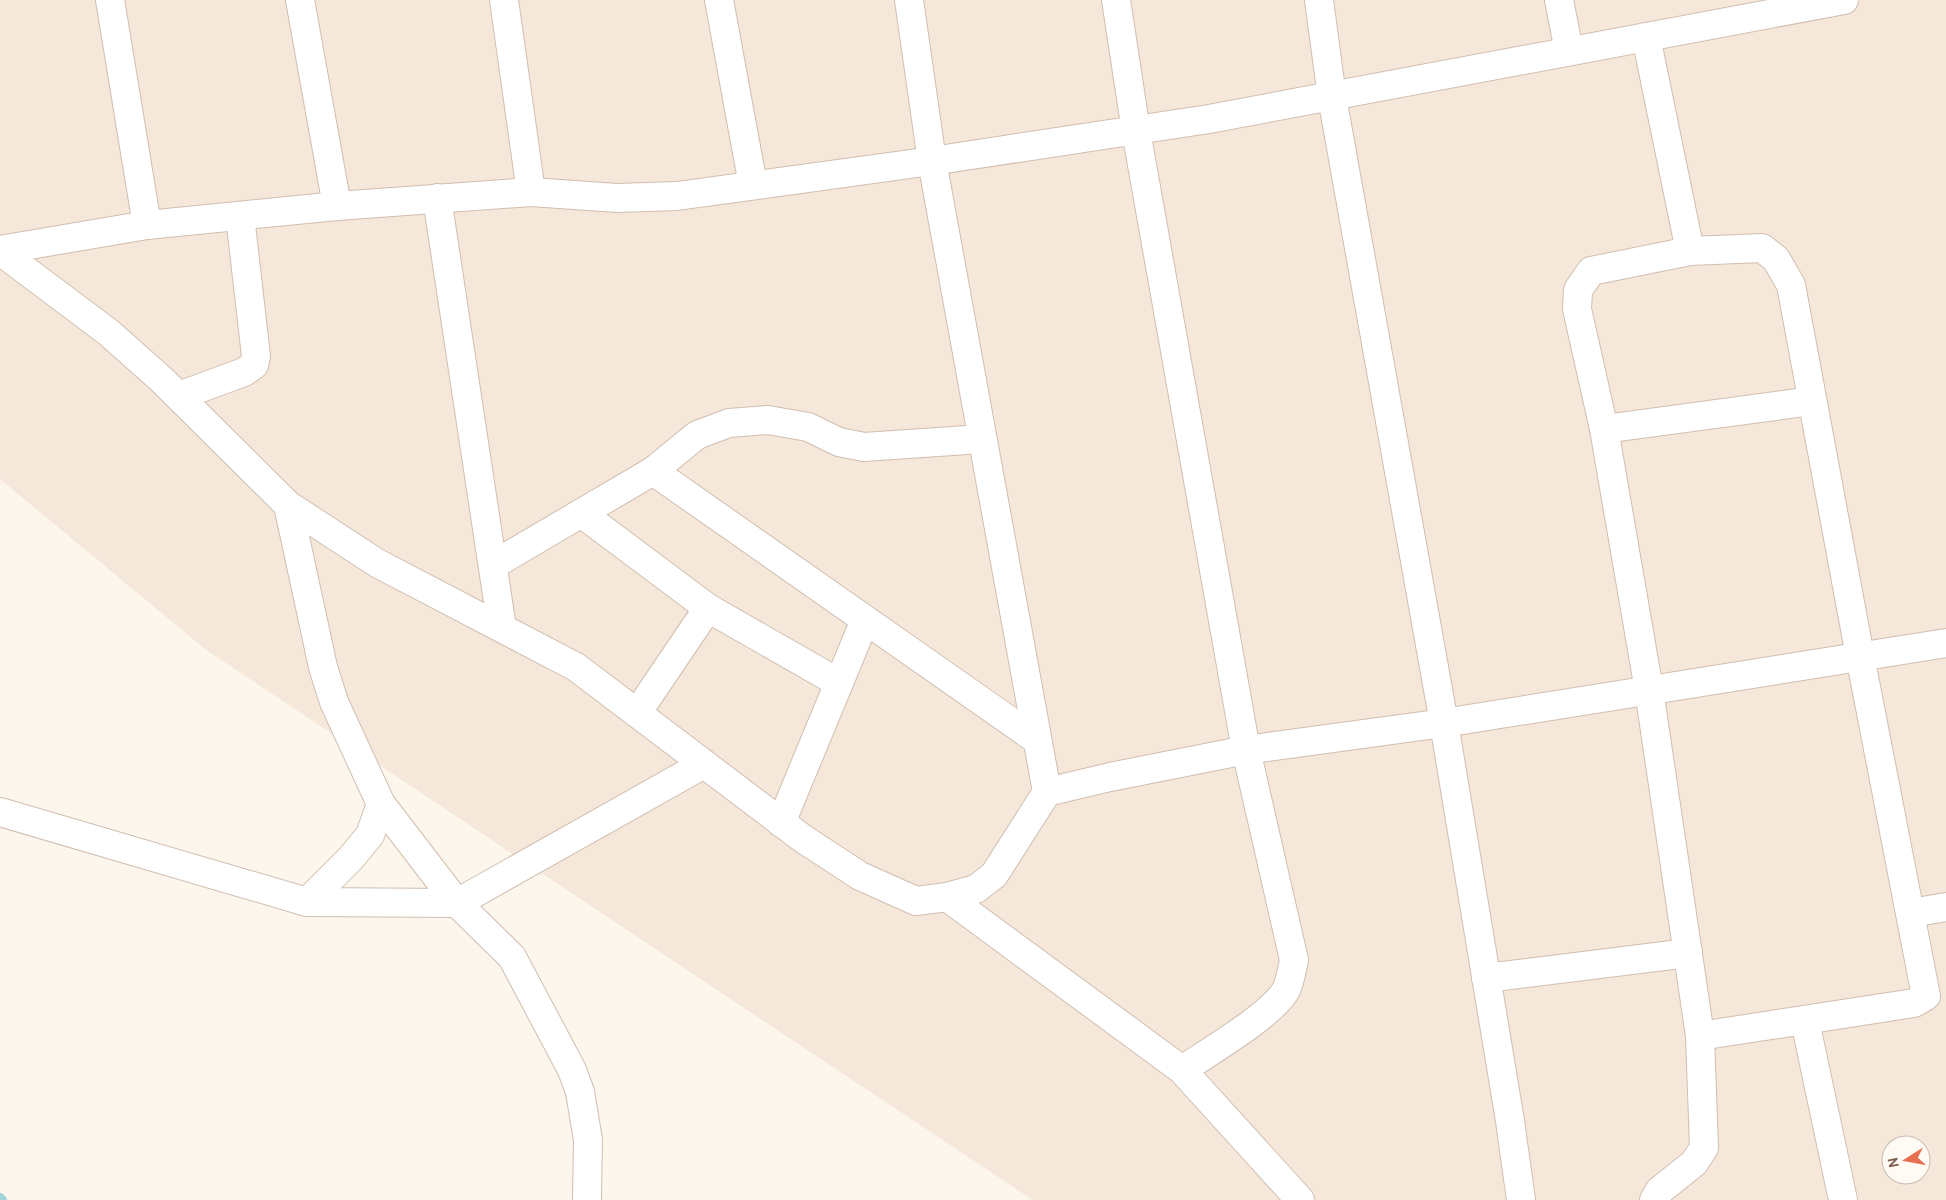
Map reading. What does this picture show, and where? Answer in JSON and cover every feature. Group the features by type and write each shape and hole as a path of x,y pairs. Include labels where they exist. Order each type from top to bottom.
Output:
{"street":[{"path":"110,0 147,225"},
{"path":"300,0 337,206"},
{"path":"504,0 531,192"},
{"path":"719,0 753,184"},
{"path":"0,251 108,332 179,396 288,505 377,563 576,667 781,823 860,876 916,901 947,897 976,889 994,875 1047,792 932,161 909,0"},
{"path":"1116,0 1136,130 1246,750 1294,960 1286,990 1270,1007 1239,1032 1182,1070"},
{"path":"1319,0 1332,97 1444,723 1521,1200"},
{"path":"1559,0 1569,52"},
{"path":"0,251 147,225 337,206 531,192 618,198 677,196 753,184 932,161 1136,130 1332,97 1569,52 1646,37 1768,7 1844,0"},
{"path":"1646,37 1690,251"},
{"path":"437,198 502,628"},
{"path":"179,396 244,372 254,365 256,356 240,216"},
{"path":"1654,1200 1659,1191 1694,1163 1704,1148 1700,1036 1649,690 1604,430 1577,309 1578,290 1591,271 1690,251 1762,248 1776,260 1791,285 1926,996 1914,1003 1700,1036"},
{"path":"1604,430 1812,401"},
{"path":"492,565 653,471 697,435 729,423 768,420 808,427 839,442 864,447 982,439"},
{"path":"653,471 1037,740"},
{"path":"288,505 323,667 334,702 381,804 457,903 512,957 572,1070 580,1092 588,1140 587,1200"},
{"path":"581,513 708,608 839,683"},
{"path":"637,713 708,608"},
{"path":"781,823 866,620"},
{"path":"1047,792 1110,777 1246,750 1444,723 1946,643"},
{"path":"0,812 306,902 457,903 704,764"},
{"path":"306,902 351,858 370,835 381,804"},
{"path":"947,897 1182,1070 1300,1200"},
{"path":"1911,913 1946,907"},
{"path":"1486,978 1688,954"},
{"path":"1805,1021 1843,1200"}],"shaded area":[{"path":"0,0 1946,0 1946,1200 1033,1200 206,650 0,479"}]}
